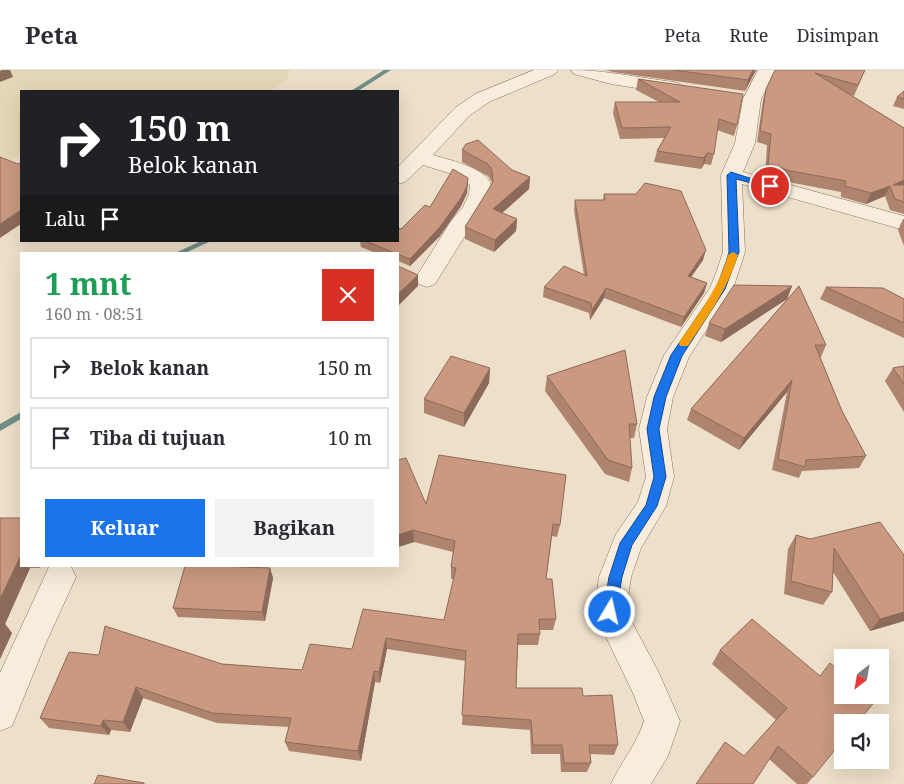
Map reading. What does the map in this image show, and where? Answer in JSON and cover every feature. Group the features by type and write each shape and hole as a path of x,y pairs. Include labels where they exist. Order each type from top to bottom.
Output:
{"street":[{"path":"399,177 462,112 482,98 549,70"},
{"path":"580,70 611,79 696,91"},
{"path":"630,784 655,743 662,721 647,684 610,612 615,577 627,543 651,506 660,477 653,429 660,397 677,355 720,289 728,273 734,252 731,175 745,143 743,98 767,70"},
{"path":"420,157 462,172 480,183 480,194 472,209 462,221 428,279"},
{"path":"731,175 904,223"},
{"path":"0,714 29,644 60,577"}],"shaded area":[{"path":"0,70 290,70 287,80 272,90 20,90 20,155 0,164"}],"building":[{"path":"673,70 753,70 748,80"},
{"path":"775,70 865,70 858,85 815,73 904,128 904,180 893,185 904,185 904,202 895,199 890,186 871,193 845,186 846,181 768,165 771,134 760,131 766,89"},
{"path":"638,79 743,94 737,125 719,119 714,154 707,153 704,158 657,151 671,127 622,128 615,102 680,102"},
{"path":"904,91 904,99 897,97"},
{"path":"478,140 512,170 530,177 493,209 517,219 495,240 465,227 493,182 492,170 488,164 462,150 466,144"},
{"path":"0,157 18,164 20,163 20,211 0,224"},
{"path":"453,169 468,178 467,186 461,198 439,228 410,259 399,255 399,252 392,252 368,242 399,242 399,228 401,229 425,205 430,207"},
{"path":"645,183 681,191 706,250 688,276 707,283 684,317 606,288 592,310 591,303 544,287 564,266 587,276 575,200 605,200 604,194 636,194"},
{"path":"399,266 418,275 399,293"},
{"path":"734,285 792,286 725,329 709,323"},
{"path":"799,286 826,345 815,345 842,411 866,456 806,460 805,467 778,459 792,380 744,438 691,409"},
{"path":"826,287 883,288 904,299 904,323"},
{"path":"625,350 637,424 629,424 632,468 608,460 547,376"},
{"path":"451,356 490,368 464,413 424,399"},
{"path":"904,366 904,384 893,368"},
{"path":"439,455 566,475 560,525 553,524 546,579 552,579 556,619 539,619 540,634 518,634 516,688 582,688 583,696 612,695 618,745 589,745 591,763 564,763 562,745 533,745 531,720 462,715 466,651 386,638 379,672 374,671 358,751 285,742 291,718 212,713 136,687 123,722 103,720 101,726 40,718 69,652 99,655 105,626 222,664 302,670 310,644 352,649 363,609 444,620 456,568 451,567 455,541 413,530 399,535 399,460 406,458 426,504"},
{"path":"0,518 20,518 20,557 0,599"},
{"path":"880,522 904,555 904,612 880,619 834,548 832,592 791,581 796,535 810,539"},
{"path":"185,567 270,568 262,612 173,608"},
{"path":"752,619 820,676 830,663 834,666 834,704 873,704 865,714 834,714 834,751 813,777 778,746 753,784 696,784 725,742 744,756 787,708 720,650"},
{"path":"98,775 144,783 144,784 94,784"}],"waterway":[{"path":"356,90 388,70"},
{"path":"181,252 206,242"},
{"path":"0,428 20,416"}],"slow traffic":[{"path":"684,344 720,289 728,273 733,255"}],"route":[{"path":"610,612 615,577 627,543 651,506 660,477 653,429 660,397 677,355 720,289 728,273 734,252 731,175 770,186"}]}
